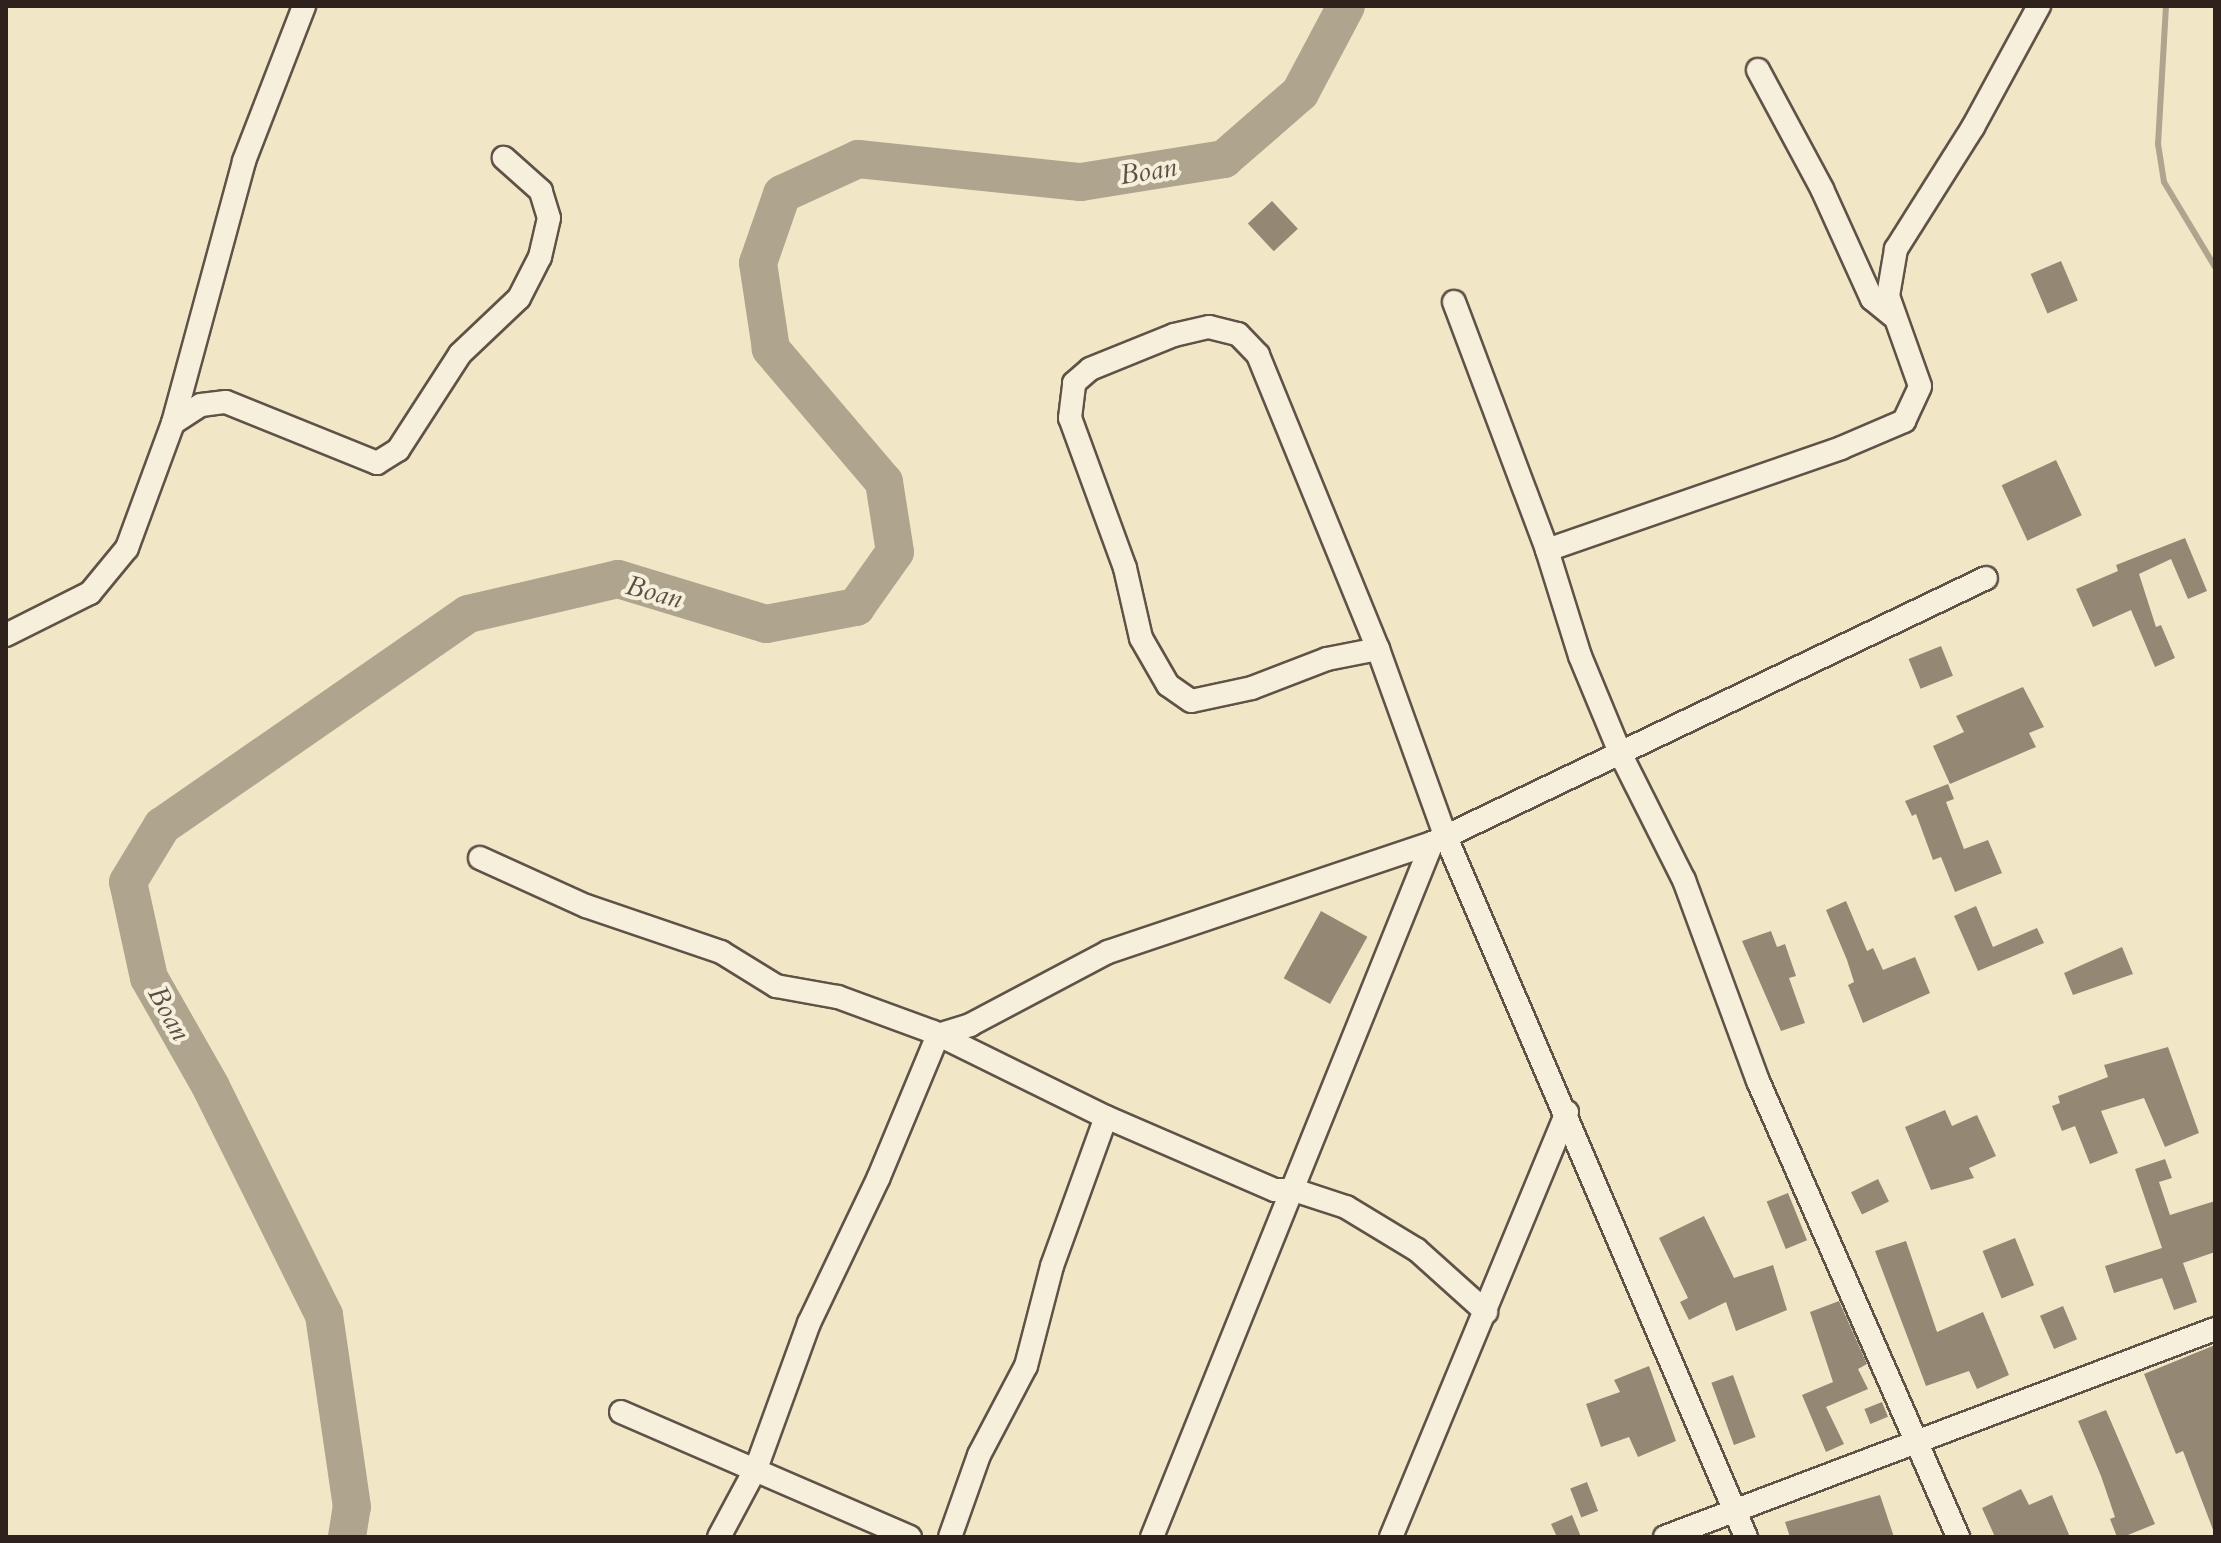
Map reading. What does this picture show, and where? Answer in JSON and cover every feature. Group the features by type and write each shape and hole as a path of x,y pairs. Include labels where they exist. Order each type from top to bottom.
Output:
{"street":[{"path":"6,635 90,593 106,579 143,515 173,423 244,161 304,6"},
{"path":"1547,550 1841,448 1904,421 1920,386 1892,315 1888,296 1896,249 1973,127 2039,6"},
{"path":"1758,70 1822,189 1872,299 1892,315"},
{"path":"173,423 201,405 226,402 377,463 398,450 460,354 519,298 540,257 549,218 541,191 504,158"},
{"path":"1454,302 1547,550 1580,656 1621,755 1684,880 1758,1081 1918,1438 1958,1537"},
{"path":"1378,649 1327,659 1252,688 1191,701 1168,685 1141,638 1125,568 1070,418 1074,383 1090,369 1174,335 1209,327 1249,342 1378,649 1438,839 1567,1112 1746,1537"},
{"path":"938,1035 970,1025 1108,952 1438,839 1621,755 1696,714 1986,578"},
{"path":"1152,1537 1438,839"},
{"path":"480,858 586,906 721,952 776,986 838,997 938,1035 1106,1117 1275,1190 1294,1190 1346,1207 1417,1250 1486,1312"},
{"path":"719,1537 757,1466 809,1323 878,1179 938,1035"},
{"path":"1391,1537 1567,1112"},
{"path":"950,1537 979,1455 1026,1366 1052,1266 1106,1117"},
{"path":"1665,1537 1918,1438 2215,1329"},
{"path":"621,1412 757,1466 910,1537"}],"building":[{"path":"1272,201 1298,229 1274,251 1248,224"},
{"path":"2061,261 2078,301 2047,313 2031,274"},
{"path":"2056,460 2082,515 2027,541 2002,485"},
{"path":"2185,538 2207,591 2188,599 2171,559 2139,574 2156,627 2161,625 2175,658 2155,667 2131,610 2093,627 2076,589 2118,571 2116,565"},
{"path":"1941,646 1953,676 1921,689 1909,659"},
{"path":"2023,687 2044,727 2029,733 2036,747 1950,784 1933,746 1964,732 1956,716"},
{"path":"1948,784 1954,799 1946,802 1964,849 1988,840 2002,873 1955,892 1941,857 1933,860 1916,814 1912,816 1905,801"},
{"path":"1846,901 1867,951 1873,948 1883,970 1915,957 1930,993 1863,1023 1848,985 1854,982 1847,960 1826,910"},
{"path":"1976,906 1993,947 2037,928 2044,943 1978,971 1954,916"},
{"path":"1321,911 1367,937 1330,1004 1284,978"},
{"path":"1771,931 1777,947 1785,944 1796,976 1789,978 1805,1023 1781,1031 1742,941"},
{"path":"2122,947 2133,974 2073,995 2064,973"},
{"path":"2168,1047 2199,1133 2165,1147 2144,1098 2101,1111 2118,1153 2090,1164 2075,1126 2062,1131 2052,1106 2060,1103 2058,1096 2108,1077 2104,1065"},
{"path":"1945,1110 1952,1126 1977,1115 1996,1156 1969,1168 1974,1178 1931,1190 1905,1127"},
{"path":"2165,1159 2172,1178 2159,1182 2170,1215 2215,1201 2215,1252 2183,1263 2197,1302 2174,1310 2162,1278 2114,1293 2105,1266 2162,1248 2135,1169"},
{"path":"1878,1179 1889,1201 1862,1215 1851,1192"},
{"path":"1788,1193 1807,1240 1786,1249 1767,1202"},
{"path":"1704,1216 1734,1278 1773,1265 1787,1310 1736,1331 1726,1302 1689,1320 1680,1302 1688,1298 1659,1238"},
{"path":"2015,1238 2034,1285 2002,1298 1983,1251"},
{"path":"1906,1241 1937,1332 1983,1312 2009,1375 1977,1389 1969,1371 1926,1386 1875,1251"},
{"path":"1839,1301 1867,1364 1858,1369 1868,1389 1826,1407 1844,1444 1826,1452 1802,1395 1833,1382 1810,1312"},
{"path":"2063,1306 2077,1339 2054,1349 2040,1316"},
{"path":"2215,1345 2215,1535 2183,1451 2176,1454 2144,1374"},
{"path":"1649,1366 1676,1441 1638,1457 1629,1437 1601,1447 1586,1404 1620,1392 1614,1380"},
{"path":"1733,1375 1756,1437 1734,1445 1711,1383"},
{"path":"1882,1402 1888,1417 1870,1424 1864,1409"},
{"path":"2106,1410 2155,1524 2123,1537 2117,1537 2110,1519 2115,1517 2078,1421"},
{"path":"1587,1482 1598,1511 1581,1517 1570,1488"},
{"path":"2021,1489 2029,1505 2052,1495 2070,1537 1995,1537 1982,1508"},
{"path":"1880,1495 1894,1537 1790,1537 1785,1522"},
{"path":"1572,1515 1581,1537 1557,1537 1551,1524"}],"waterway":[{"name":"Boan","path":"347,1537 352,1507 324,1315 211,1087 149,978 128,882 162,826 468,614 618,579 766,624 856,607 895,552 884,482 771,349 758,263 782,194 858,159 1081,182 1224,159 1300,93 1346,6"},
{"path":"2166,6 2158,144 2164,182 2215,267"}]}
